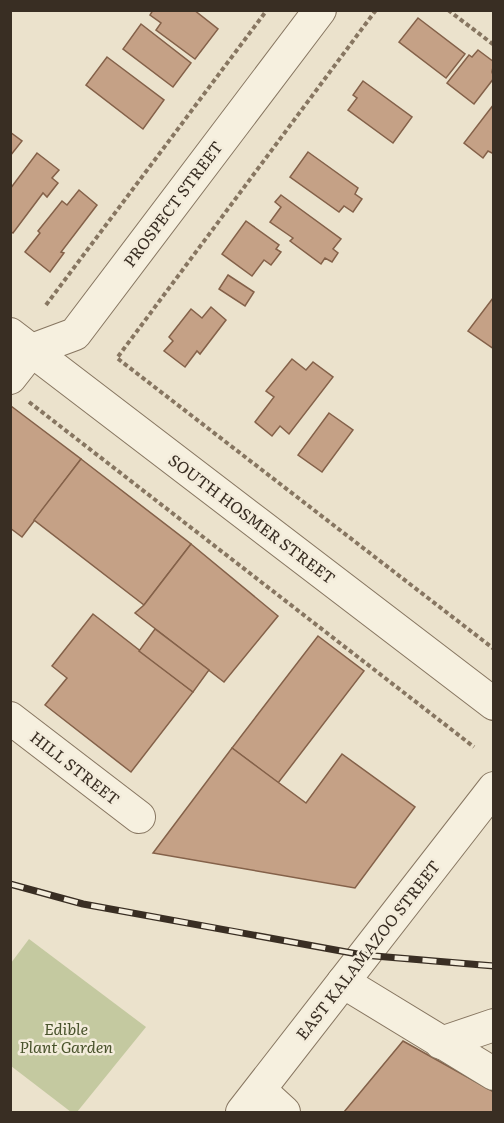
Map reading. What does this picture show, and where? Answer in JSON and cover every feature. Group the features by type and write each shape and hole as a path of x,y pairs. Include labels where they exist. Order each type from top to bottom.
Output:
{"street":[{"name":"PROSPECT STREET","path":"21,342 75,334 320,10"},
{"path":"19,389 21,342"},
{"name":"SOUTH HOSMER STREET","path":"21,342 494,704"},
{"name":"HILL STREET","path":"10,718 139,818"},
{"name":"EAST KALAMAZOO STREET","path":"251,1101 494,788"},
{"path":"343,982 494,1074"},
{"path":"441,1043 494,1025"},
{"path":"251,1101 284,1113"}],"path":[{"path":"46,305 267,10"},
{"path":"376,10 117,358 494,649"},
{"path":"448,10 494,45"},
{"path":"19,389 474,747"}],"green space":[{"name":"Edible Plant Garden","path":"29,939 146,1027 77,1112 71,1112 11,1066 11,963"}],"building":[{"path":"153,10 194,10 218,29 195,59 156,30 161,23 150,15"},
{"path":"418,18 465,54 446,78 399,42"},
{"path":"141,24 191,63 173,87 123,49"},
{"path":"478,50 494,62 492,72 494,78 474,104 447,83 469,55 472,57"},
{"path":"107,57 164,100 143,129 86,85"},
{"path":"363,81 412,117 393,143 348,110 357,98 353,95"},
{"path":"494,104 494,154 488,151 483,158 464,143"},
{"path":"10,132 22,141 10,156"},
{"path":"308,152 358,188 355,194 362,199 353,212 344,206 339,212 290,177"},
{"path":"37,153 59,170 52,178 58,183 47,197 43,193 13,233 10,231 10,189"},
{"path":"79,190 97,205 61,252 64,253 50,272 25,252 40,233 38,231 62,201 67,205"},
{"path":"281,195 341,239 333,249 338,253 332,262 325,258 321,264 290,241 293,238 270,222 281,207 275,202"},
{"path":"246,221 279,245 276,249 281,252 271,265 264,260 252,276 222,254"},
{"path":"228,275 254,292 245,306 219,289"},
{"path":"494,298 494,349 468,331"},
{"path":"211,307 226,320 200,354 197,351 185,367 164,351 173,341 169,337 191,309 202,318"},
{"path":"292,359 306,370 313,362 333,377 289,434 280,426 272,436 255,422 274,397 266,391"},
{"path":"11,406 81,459 22,537 10,528"},
{"path":"329,413 353,430 322,472 298,455"},
{"path":"81,459 191,544 144,605 34,520"},
{"path":"191,544 278,616 224,682 135,613 144,605"},
{"path":"93,614 193,692 131,772 45,705 67,678 52,666"},
{"path":"155,629 209,670 193,692 139,651"},
{"path":"318,636 364,671 278,783 232,748"},
{"path":"232,748 306,803 342,754 415,807 355,888 153,853"},
{"path":"403,1041 494,1092 494,1112 344,1112"}],"railway":[{"path":"10,884 83,904 363,955 494,966"}]}
